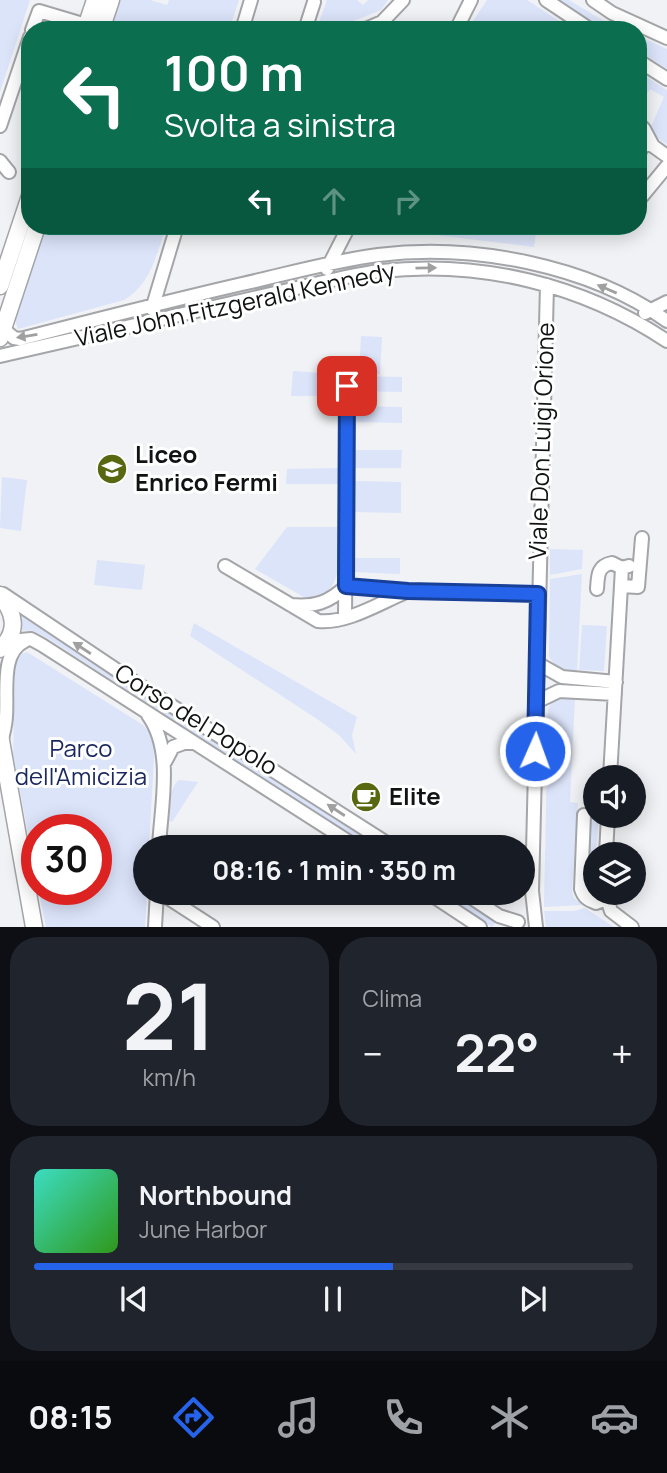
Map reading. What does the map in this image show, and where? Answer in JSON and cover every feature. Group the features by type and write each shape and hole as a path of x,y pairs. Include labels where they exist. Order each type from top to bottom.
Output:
{"main road":[{"path":"92,21 94,0"},
{"path":"96,21 111,0"},
{"path":"0,286 21,223"},
{"path":"1,333 34,235"},
{"path":"0,593 11,614 12,630 4,645"},
{"path":"1,739 34,927"},
{"path":"0,776 16,833"}],"street":[{"path":"245,21 251,0"},
{"path":"383,21 403,0"},
{"path":"460,21 471,0"},
{"path":"546,0 578,21"},
{"path":"593,0 630,21"},
{"path":"308,21 314,2"},
{"path":"35,21 38,11 71,21"},
{"path":"647,29 667,38"},
{"path":"0,127 21,64"},
{"path":"647,66 667,79"},
{"path":"647,136 667,156"},
{"path":"0,161 9,172"},
{"path":"647,190 667,166"},
{"path":"153,320 151,305 174,235"},
{"path":"323,282 344,235"},
{"name":"Viale John Fitzgerald Kennedy","path":"1,333 20,339 151,305 329,265 404,253 473,254 517,260 562,272 605,287 643,313 667,341"},
{"name":"Viale John Fitzgerald Kennedy","path":"0,356 377,271 436,268 517,276 609,307 643,313 667,321"},
{"name":"Viale Don Luigi Orione","path":"533,835 547,285"},
{"path":"643,313 667,302"},
{"path":"329,385 347,386 345,617"},
{"path":"621,586 638,587 642,538"},
{"path":"597,589 598,571 603,566 612,563 622,568 640,566"},
{"path":"225,566 318,621 331,622 408,591"},
{"path":"612,765 622,568"},
{"path":"291,606 305,607 328,601 346,586 408,591 538,594"},
{"name":"Corso del Popolo","path":"0,593 374,835"},
{"path":"4,645 31,639"},
{"path":"1,739 6,717 5,673 8,656 19,643 31,639"},
{"name":"Corso del Popolo","path":"31,639 338,835"},
{"path":"537,663 562,677 592,686 616,688"},
{"path":"536,702 559,691 592,686"},
{"path":"146,712 159,733 164,766 160,835"},
{"path":"164,766 173,747 194,743"},
{"path":"583,828 583,896"},
{"path":"155,927 157,905"},
{"path":"178,905 213,927"},
{"path":"447,905 480,927"},
{"path":"482,905 512,923 534,927"},
{"path":"512,923 527,905"},
{"name":"Viale Don Luigi Orione","path":"533,905 534,927"},
{"path":"609,905 611,911 632,927"}],"green space":[{"path":"0,0 30,0 21,21 0,92"},
{"path":"120,0 150,0 167,5 169,0 239,0 232,21 113,21"},
{"path":"327,0 357,0 363,5 368,0 388,0 381,10 354,21 319,21"},
{"path":"487,0 527,0 559,21 473,21"},
{"path":"559,0 569,0 604,21 591,21"},
{"path":"647,40 667,49 667,69 647,56"},
{"path":"647,77 667,90 667,145 651,133 650,129 664,97 650,89 647,94"},
{"path":"43,235 163,235 147,277 141,286 124,300 18,329 15,320"},
{"path":"436,235 536,235 534,247"},
{"path":"361,336 382,337 380,374 359,372"},
{"path":"293,371 323,373 323,396 291,396"},
{"path":"356,376 402,377 402,392 356,391"},
{"path":"356,406 402,407 402,423 356,422"},
{"path":"355,450 402,450 401,468 355,468"},
{"path":"338,468 338,484 286,484 287,469"},
{"path":"2,477 27,480 21,531 0,528"},
{"path":"355,481 401,482 401,513 355,512"},
{"path":"287,527 337,527 338,561 335,581 321,596 309,600 255,569"},
{"path":"550,549 583,550 582,569 550,575"},
{"path":"354,558 400,558 400,574 354,572"},
{"path":"97,560 145,565 142,590 94,585"},
{"path":"582,574 577,672 558,669 549,657 550,579"},
{"path":"18,613 365,835 351,835 49,639 34,631 20,630"},
{"path":"194,623 357,717 352,735 356,754 339,735 320,721 190,636"},
{"path":"582,625 607,626 604,671 579,670"},
{"name":"Parco dell'Amicizia","path":"27,652 143,725 155,741 150,835 133,835 133,905 146,905 145,927 46,927 41,905 112,905 112,814 24,814 13,754 15,667"},
{"path":"575,697 570,802 578,803 572,892 582,905 544,907 548,710 552,700"},
{"path":"179,780 198,782 172,822 169,821 170,799"},
{"path":"591,828 598,828 597,842 590,842"},
{"path":"458,905 474,905 498,920 492,927"},
{"path":"585,908 614,927 546,927 544,911 574,911"}],"place":[{"name":"Liceo Enrico Fermi","path":"112,469"},
{"name":"Elite","path":"366,797"}],"route":[{"path":"347,386 346,586 408,591 538,594 535,751"}]}
